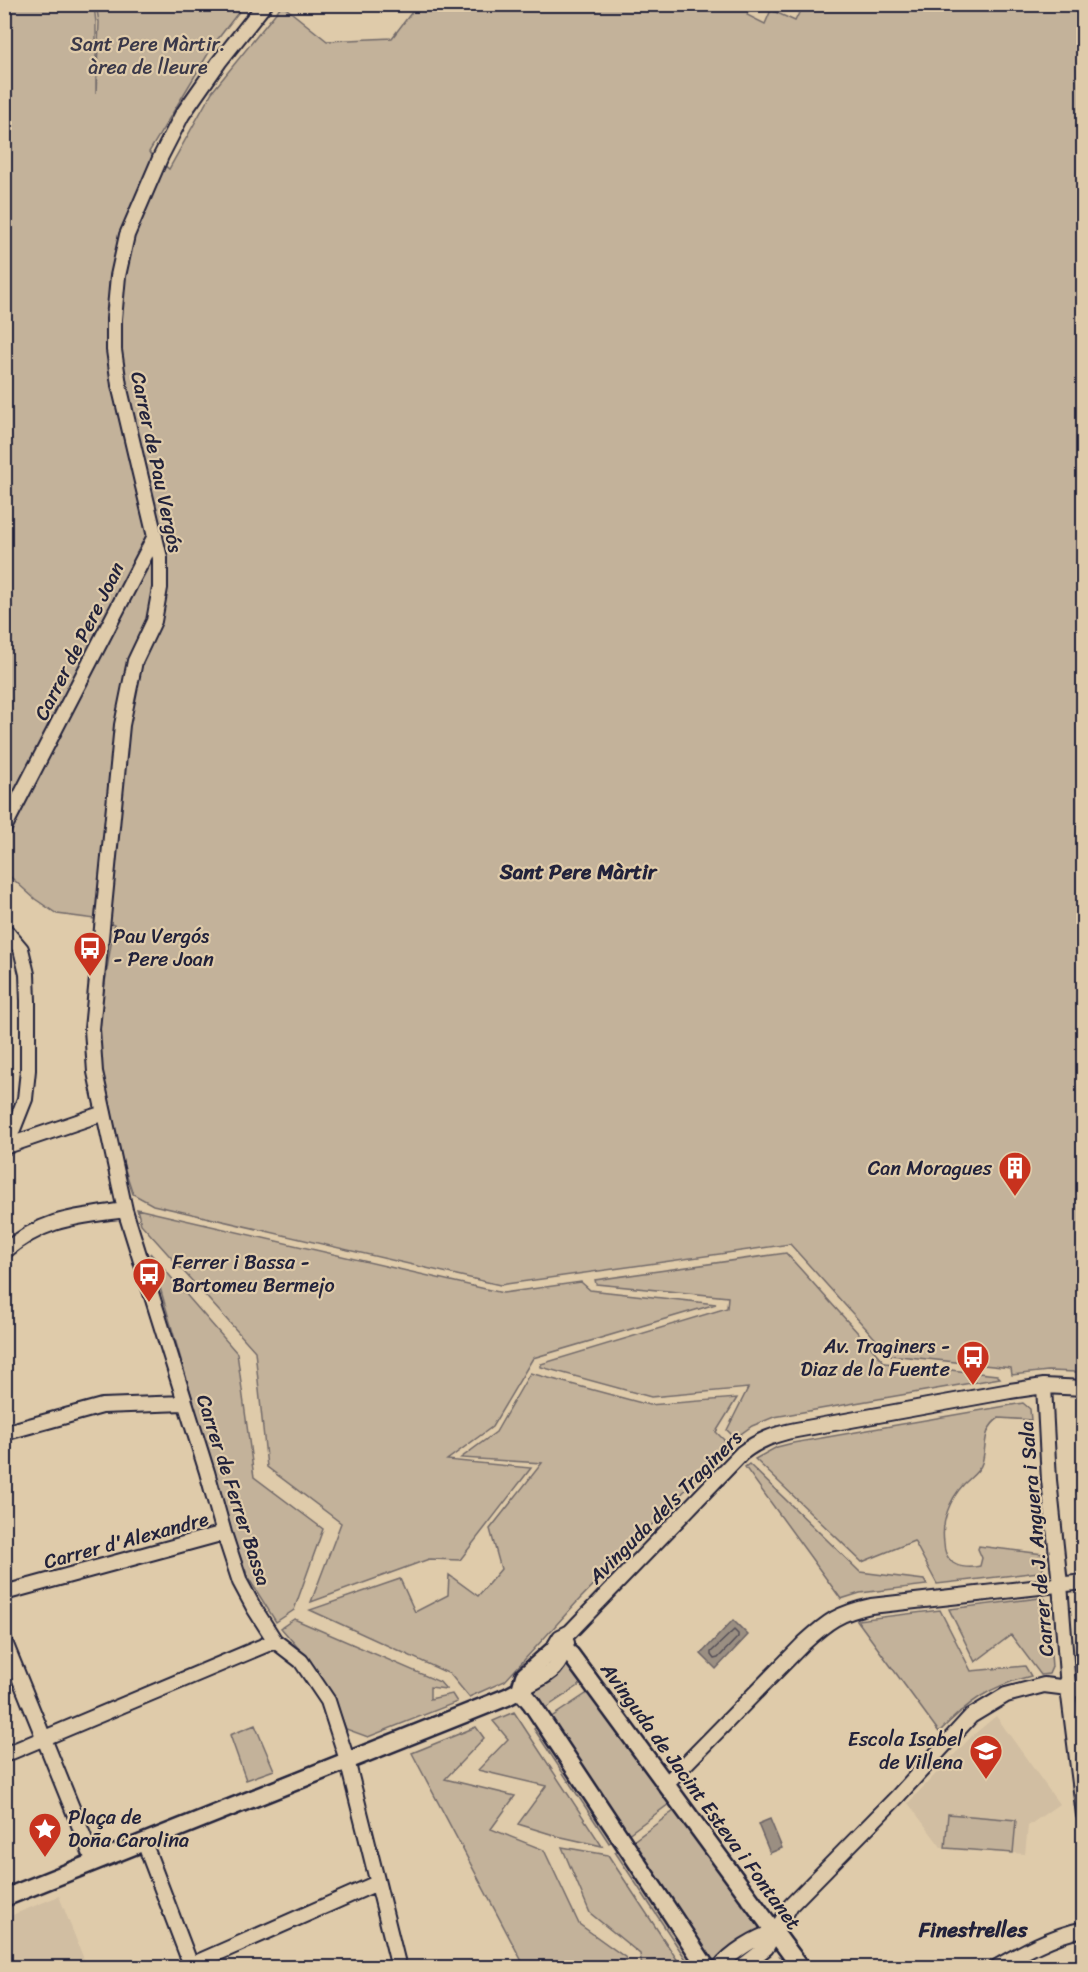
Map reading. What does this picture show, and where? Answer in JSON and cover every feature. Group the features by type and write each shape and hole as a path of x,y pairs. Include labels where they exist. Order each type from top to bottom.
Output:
{"street":[{"name":"Carrer de Pau Vergós","path":"125,1210 95,1072 92,1029 122,725 135,661 154,621 160,588 160,558 119,385 114,350 118,276 127,235 161,156 182,115 219,62 265,4"},
{"name":"Carrer de Pere Joan","path":"4,828 155,536"},
{"path":"4,929 21,949 27,974 28,1001 28,1070 25,1099 5,1147"},
{"path":"5,1147 104,1113"},
{"path":"4,1252 41,1228 61,1219 125,1210"},
{"name":"Carrer de Ferrer Bassa","path":"125,1210 240,1582 275,1641 301,1661 328,1701 348,1760 399,1968"},
{"name":"Avinguda dels Traginers","path":"558,1651 570,1632 742,1452 756,1442 770,1435 1044,1386 1083,1388"},
{"name":"Carrer de J. Anguera i Sala","path":"1044,1386 1049,1480 1068,1688 1083,1815"},
{"path":"4,1433 102,1406 184,1403"},
{"name":"Carrer d'Alexandre","path":"4,1593 224,1533"},
{"path":"666,1785 804,1643 825,1623 840,1615 871,1606 1083,1582"},
{"path":"4,1640 94,1862"},
{"path":"4,1755 275,1641"},
{"path":"4,1898 490,1704 520,1690 524,1676 558,1651"},
{"name":"Avinguda de Jacint Esteva i Fontanet","path":"558,1651 571,1655 801,1968"},
{"path":"740,1968 766,1947 791,1905 897,1797 971,1716 1006,1695 1044,1685 1083,1690"},
{"path":"520,1690 531,1703 707,1968"},
{"path":"144,1842 191,1966 377,1883"},
{"path":"994,1968 1027,1949 1083,1929"},
{"path":"719,1968 758,1938 775,1932"}],"shaded area":[{"name":"Escola Isabel de Villena","path":"996,1716 1059,1804 1028,1826 1025,1854 941,1847 908,1803 972,1736"},
{"path":"59,1896 87,1967 5,1967 5,1918"}],"green space":[{"name":"Sant Pere Màrtir. àrea de lleure","path":"418,4 751,5 747,15 765,24 771,10 795,21 803,5 1083,5 1084,1365 1077,1372 1048,1371 1012,1375 1011,1368 890,1355 790,1244 500,1285 153,1205 133,1194 106,1112 102,1082 99,1021 114,925 95,919 57,914 35,899 5,872 5,5 94,5 96,94 99,22 96,5 244,5 214,44 149,152 169,169 212,92 282,5 327,41 392,38"},
{"path":"137,1209 503,1293 581,1282 590,1290 716,1304 533,1358 492,1427 447,1460 531,1468 460,1560 429,1559 311,1602 341,1523 267,1467 255,1351 141,1224"},
{"path":"150,1253 237,1353 254,1477 323,1529 294,1610 276,1622 249,1579 233,1539"},
{"path":"786,1253 885,1363 997,1375 1000,1378 774,1417 752,1426 735,1438 727,1430 748,1388 651,1397 541,1367 541,1364 727,1308 728,1297 596,1284 595,1280"},
{"path":"530,1373 649,1405 737,1398 716,1432 729,1445 577,1602 505,1681 469,1697 450,1674 310,1610 400,1579 415,1612 448,1595 449,1575 478,1596 501,1569 490,1529 542,1463 461,1458 496,1432"},
{"path":"1023,1403 1030,1409 1031,1420 999,1418 990,1427 981,1466 959,1490 950,1504 945,1519 944,1546 951,1561 956,1565 966,1567 980,1566 982,1558 979,1546 1043,1554 1043,1569 1039,1572 937,1584 914,1541 862,1562 755,1459 777,1447 793,1443"},
{"path":"749,1464 860,1572 924,1580 927,1585 860,1593 841,1599 745,1467"},
{"path":"1045,1599 1047,1604 1052,1667 1049,1674 1041,1675 1011,1635 975,1662 949,1609"},
{"path":"940,1610 971,1671 1025,1666 1031,1676 1003,1685 981,1696 939,1732 857,1620"},
{"path":"294,1619 440,1682 446,1689 430,1687 430,1699 452,1694 457,1702 368,1737 346,1729 333,1695 313,1665 281,1628"},
{"path":"570,1665 586,1681 544,1709 535,1694 536,1687 562,1667"},
{"path":"592,1690 673,1801 627,1835 550,1718"},
{"path":"514,1712 602,1846 518,1824 546,1786 478,1770 508,1739 493,1721"},
{"path":"255,1725 274,1770 246,1780 230,1735"},
{"path":"540,1725 615,1839 609,1843 534,1729"},
{"path":"476,1727 484,1738 445,1779 515,1796 491,1829 544,1850 579,1924 626,1958 626,1967 525,1967 412,1753"},
{"path":"678,1808 760,1925 758,1931 718,1960 709,1959 632,1842"},
{"path":"948,1814 1016,1820 1013,1853 945,1848"},
{"path":"562,1847 608,1855 682,1967 642,1967 640,1954 590,1913"},
{"path":"621,1848 699,1967 691,1967 615,1852"}],"water":[{"path":"733,1620 748,1635 716,1669 701,1654"},
{"path":"770,1819 782,1848 770,1853 758,1824"}],"place":[{"name":"Pau Vergós - Pere Joan","path":"90,977"},
{"name":"Can Moragues","path":"1015,1197"},
{"name":"Ferrer i Bassa - Bartomeu Bermejo","path":"149,1303"},
{"name":"Av. Traginers - Diaz de la Fuente","path":"973,1386"},
{"name":"Escola Isabel de Villena","path":"986,1780"},
{"name":"Plaça de Doña Carolina","path":"45,1858"}],"district":[{"name":"Sant Pere Màrtir","path":"578,872"},
{"name":"Finestrelles","path":"973,1930"}]}
